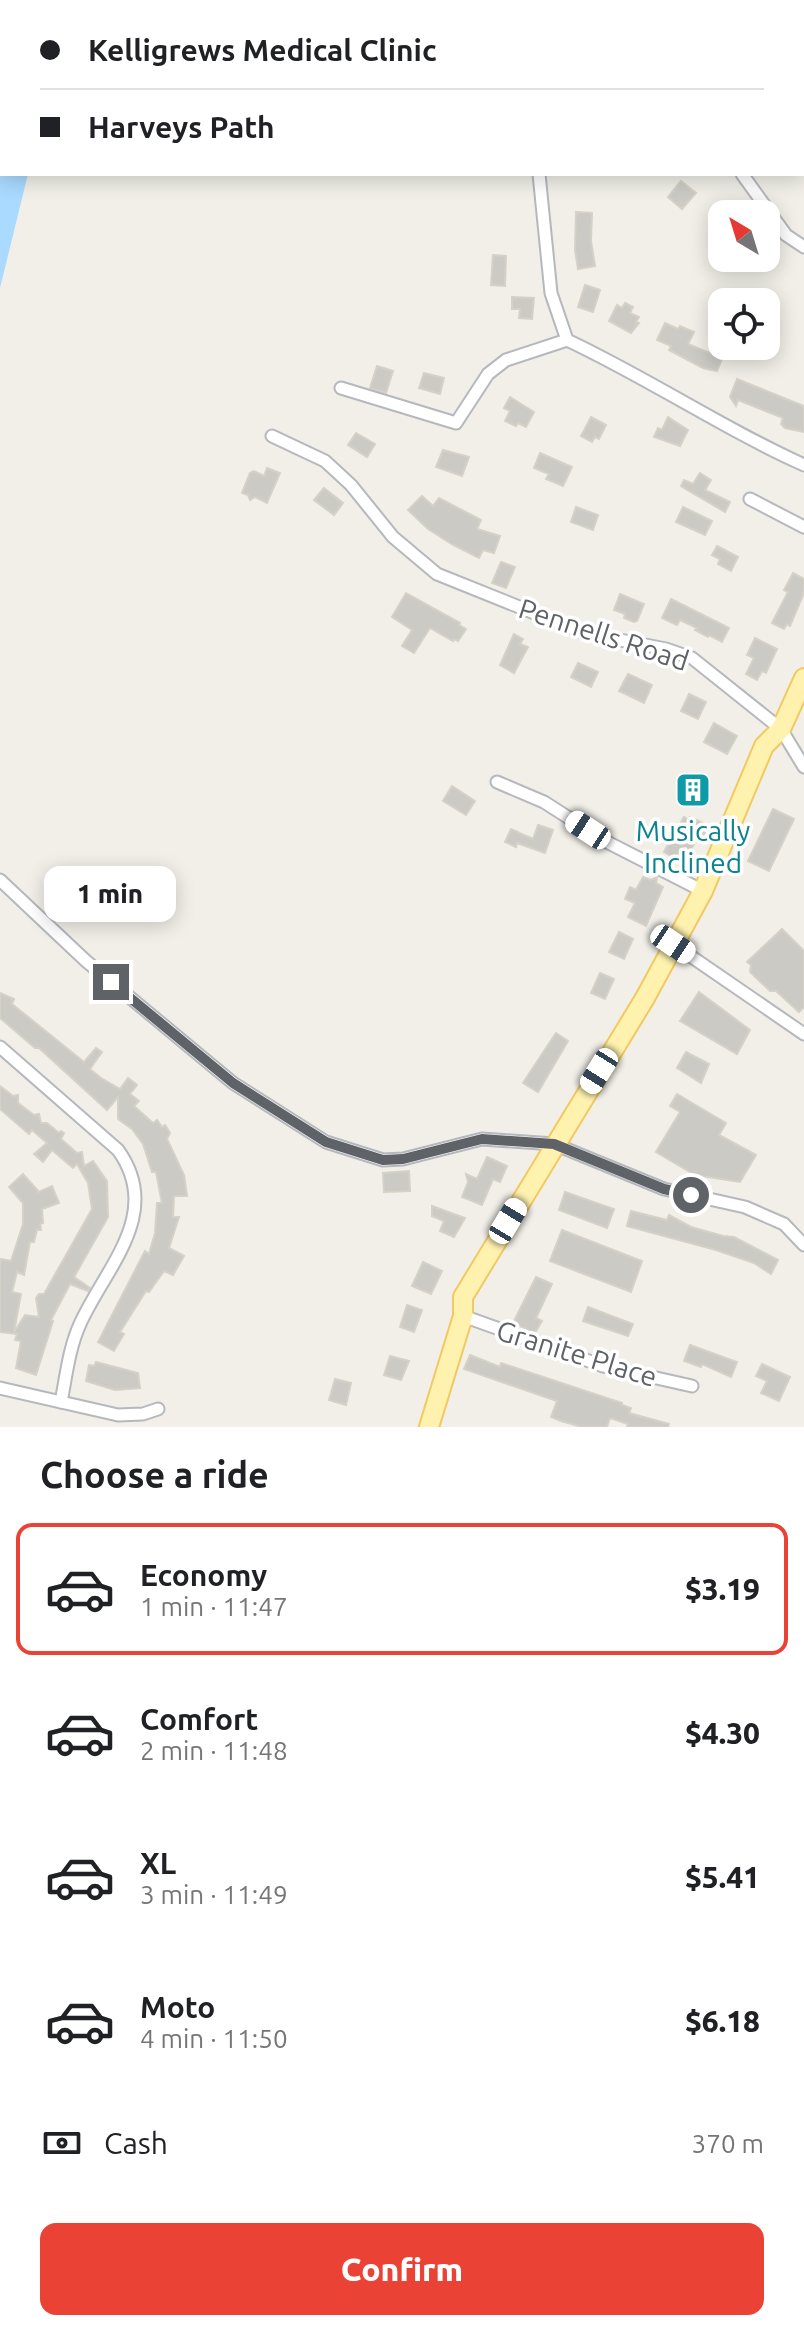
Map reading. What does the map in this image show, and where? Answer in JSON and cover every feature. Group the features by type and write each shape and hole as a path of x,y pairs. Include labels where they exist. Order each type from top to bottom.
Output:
{"main road":[{"path":"429,1427 463,1316 463,1297 645,998 703,891 764,746 781,729 804,678"}],"street":[{"path":"539,176 551,293 567,340"},
{"path":"743,176 786,235 804,247"},
{"path":"341,388 456,423 488,374 506,360 567,340 626,368 754,442 804,465"},
{"name":"Pennells Road","path":"272,436 325,461 351,485 393,537 437,574 584,633 666,649 692,658 781,729"},
{"path":"750,499 804,527"},
{"path":"781,729 804,767"},
{"path":"497,782 544,802 605,841 703,891"},
{"path":"0,880 86,961 233,1083 326,1142 383,1160 403,1159 482,1139 554,1144 664,1189 745,1207 784,1224 804,1245"},
{"path":"673,944 804,1034"},
{"path":"0,1047 118,1150 128,1166 133,1184 133,1225 79,1326 61,1402"},
{"name":"Granite Place","path":"463,1316 603,1366 692,1386"},
{"path":"0,1388 118,1415 143,1414 158,1409"}],"water":[{"path":"0,176 28,176 0,288"}],"building":[{"path":"681,181 696,193 682,209 668,197"},
{"path":"576,212 592,213 591,241 595,266 578,269"},
{"path":"493,255 506,256 505,286 491,285"},
{"path":"585,285 600,290 593,312 578,307"},
{"path":"512,297 534,298 532,319 519,318 520,309 512,309"},
{"path":"625,303 633,307 630,313 639,317 636,322 639,323 631,333 609,321 617,305 622,308"},
{"path":"665,323 678,329 680,326 694,332 688,344 708,352 708,360 722,360 717,371 703,368 657,340"},
{"path":"377,366 393,371 386,393 370,388"},
{"path":"424,373 444,378 440,394 419,388"},
{"path":"737,379 804,406 804,432 785,428 781,424 783,418 738,400 736,406 730,397"},
{"path":"510,397 534,412 526,427 505,421 510,411 504,408"},
{"path":"591,417 606,425 599,439 595,437 592,442 581,436"},
{"path":"668,417 688,430 680,446 654,437 658,428 662,430"},
{"path":"356,433 375,444 367,457 348,445"},
{"path":"443,450 469,457 462,476 436,467"},
{"path":"540,453 572,467 563,486 546,479 549,474 534,468"},
{"path":"267,468 280,473 267,503 255,497 250,500 248,495 242,493 250,473 254,471 264,476"},
{"path":"700,473 711,480 705,490 730,502 725,512 681,486 684,480 693,484"},
{"path":"324,488 343,503 334,515 314,500"},
{"path":"422,496 433,506 439,498 481,520 477,529 500,536 494,553 483,550 479,558 428,529 408,510"},
{"path":"576,507 598,515 593,530 571,522"},
{"path":"683,507 712,521 705,535 676,522"},
{"path":"717,546 738,557 731,571 718,564 720,559 712,555"},
{"path":"501,562 515,567 506,588 492,583"},
{"path":"793,573 804,579 804,593 790,626 787,624 784,629 772,623 788,592 784,590"},
{"path":"406,593 460,623 466,629 458,641 430,628 414,653 402,646 412,630 392,617"},
{"path":"620,594 644,604 637,621 624,618 625,614 614,610"},
{"path":"671,599 729,628 722,642 680,620 677,625 662,618"},
{"path":"514,634 523,639 520,644 528,647 514,673 500,665"},
{"path":"755,638 777,649 766,673 762,671 757,680 746,674 754,658 747,655"},
{"path":"578,663 598,672 591,687 571,677"},
{"path":"628,674 652,685 644,703 619,691"},
{"path":"689,694 706,702 698,719 681,711"},
{"path":"714,723 737,736 727,754 704,742"},
{"name":"Musically Inclined","path":"688,775 707,784 697,804 678,795"},
{"path":"452,786 475,801 466,815 443,801"},
{"path":"773,809 794,819 769,871 748,861"},
{"path":"684,817 708,825 700,843 696,841 683,863 664,852"},
{"path":"538,825 553,830 545,853 505,842 511,829 533,839"},
{"path":"643,877 651,880 657,877 656,883 663,887 646,926 628,917 635,903 625,899 630,887 636,890"},
{"path":"782,929 804,951 804,1007 799,1012 750,972 751,965 747,962"},
{"path":"619,932 633,939 624,959 609,952"},
{"path":"600,973 614,979 605,999 591,993"},
{"path":"699,992 750,1030 737,1054 680,1021"},
{"path":"0,993 14,999 12,1004 84,1062 96,1048 102,1052 90,1069 101,1078 120,1089 128,1078 137,1085 130,1094 139,1101 134,1106 153,1123 157,1120 162,1127 165,1125 170,1133 167,1139 184,1175 187,1196 174,1196 173,1217 179,1217 169,1248 184,1256 173,1275 164,1271 149,1292 146,1291 120,1332 124,1334 114,1351 98,1342 145,1251 149,1254 155,1233 157,1203 162,1203 156,1172 152,1172 143,1144 132,1129 118,1119 118,1097 107,1110 39,1048 35,1048 0,1018"},
{"path":"556,1033 568,1041 538,1092 523,1083"},
{"path":"686,1052 709,1064 701,1083 677,1068"},
{"path":"0,1086 13,1096 18,1095 18,1103 34,1115 39,1114 41,1123 64,1133 61,1139 77,1153 82,1152 84,1166 93,1161 107,1181 108,1217 74,1277 90,1288 88,1291 70,1284 51,1320 36,1375 16,1368 21,1341 15,1340 17,1334 0,1332 1,1259 11,1261 23,1224 23,1203 9,1187 23,1174 39,1192 52,1186 59,1203 42,1209 43,1223 40,1224 41,1230 37,1230 34,1242 30,1242 24,1275 17,1272 12,1292 21,1294 14,1332 25,1315 39,1317 36,1298 44,1294 92,1209 88,1183 77,1164 73,1168 52,1150 43,1162 34,1154 47,1143 32,1130 29,1134 0,1109"},
{"path":"677,1094 726,1123 719,1135 756,1155 740,1182 695,1175 656,1152 680,1112 670,1106"},
{"path":"487,1157 507,1166 500,1182 493,1179 482,1205 462,1197 468,1182 466,1174 477,1179"},
{"path":"409,1171 410,1191 384,1192 383,1173"},
{"path":"565,1192 614,1209 607,1228 559,1210"},
{"path":"432,1206 465,1218 454,1237 440,1231 444,1221 432,1216"},
{"path":"631,1211 667,1220 669,1215 691,1227 734,1237 778,1260 771,1274 754,1263 716,1250 627,1226"},
{"path":"562,1230 642,1261 631,1292 550,1261"},
{"path":"423,1262 442,1271 431,1294 412,1286"},
{"path":"536,1277 552,1284 536,1318 542,1321 535,1333 513,1323"},
{"path":"407,1305 422,1310 414,1332 400,1327"},
{"path":"588,1307 633,1324 628,1336 583,1321"},
{"path":"690,1345 737,1362 731,1377 702,1364 701,1367 684,1361"},
{"path":"470,1355 500,1367 501,1363 622,1403 631,1408 629,1413 669,1424 668,1427 627,1427 628,1424 610,1418 607,1427 582,1427 561,1421 551,1417 557,1401 464,1369"},
{"path":"390,1356 409,1361 401,1380 384,1375"},
{"path":"96,1362 138,1373 140,1388 115,1390 86,1381 89,1365 94,1366"},
{"path":"762,1364 790,1377 779,1401 761,1393 767,1381 756,1376"},
{"path":"335,1379 351,1383 346,1405 329,1400"}],"place":[{"name":"Musically Inclined","path":"693,790"}],"route":[{"path":"111,982 233,1083 326,1142 383,1160 403,1159 482,1139 554,1144 664,1189 691,1195"}]}
